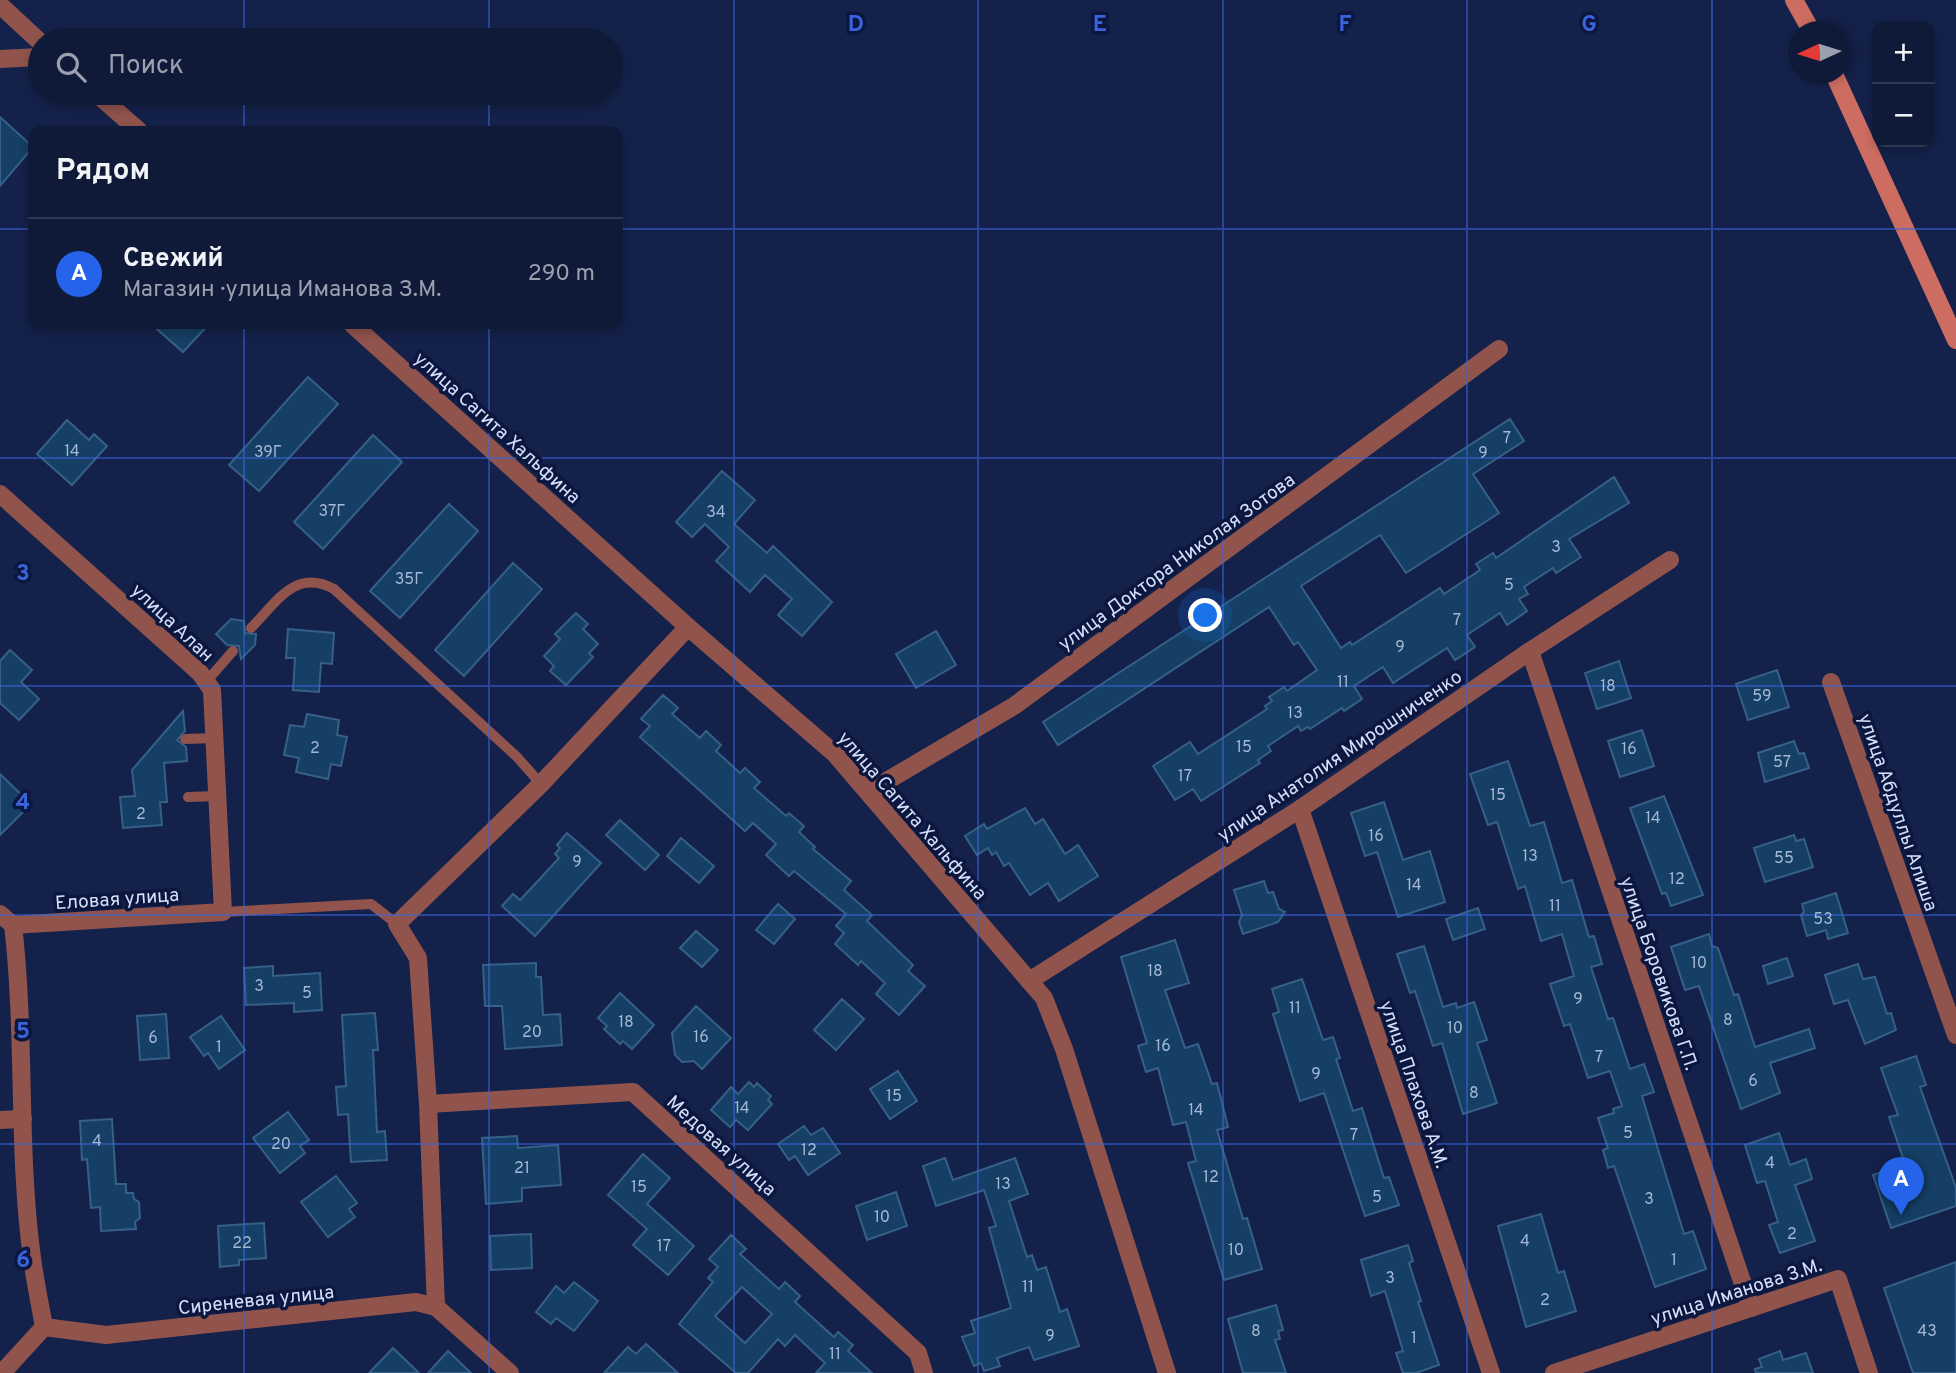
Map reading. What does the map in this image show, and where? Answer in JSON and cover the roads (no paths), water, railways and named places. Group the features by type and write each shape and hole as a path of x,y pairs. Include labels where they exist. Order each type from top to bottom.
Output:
{"street":[{"path":"1794,0 1806,21"},
{"path":"0,5 28,31"},
{"path":"0,59 28,58"},
{"path":"1839,84 1956,340"},
{"path":"110,105 133,126"},
{"name":"улица Сагита Хальфина","path":"358,329 688,627 835,754 1044,998 1065,1049 1167,1373"},
{"name":"улица Доктора Николая Зотова","path":"867,792 1014,706 1499,349"},
{"name":"улица Алан","path":"0,494 212,690 223,912"},
{"name":"улица Анатолия Мирошниченко","path":"1030,981 1300,809 1530,651 1670,560"},
{"path":"510,1373 436,1307 428,1104 418,958 397,924 541,783 688,627"},
{"name":"улица Боровикова Г.П.","path":"1530,651 1751,1308"},
{"name":"улица Абдуллы Алиша","path":"1831,682 1956,1035"},
{"name":"улица Плахова А.М.","path":"1300,809 1491,1373"},
{"name":"Еловая улица","path":"6,919 223,912"},
{"path":"2,1373 44,1327 32,1257 23,1119 20,984 6,919"},
{"name":"Медовая улица","path":"428,1104 633,1092 918,1353 924,1373"},
{"path":"0,1120 23,1119"},
{"name":"улица Иманова З.М.","path":"1554,1373 1838,1279 1869,1373"},
{"name":"Сиреневая улица","path":"44,1327 106,1335 416,1302 436,1307"}],"lane":[{"path":"251,628 291,587 301,582 323,583 334,589 517,757 541,783"},
{"path":"206,682 233,651"},
{"path":"185,739 215,738"},
{"path":"188,797 217,796"},
{"path":"223,912 370,904 397,924"}],"place":[{"name":"Свежий","path":"1901,1215"}]}
